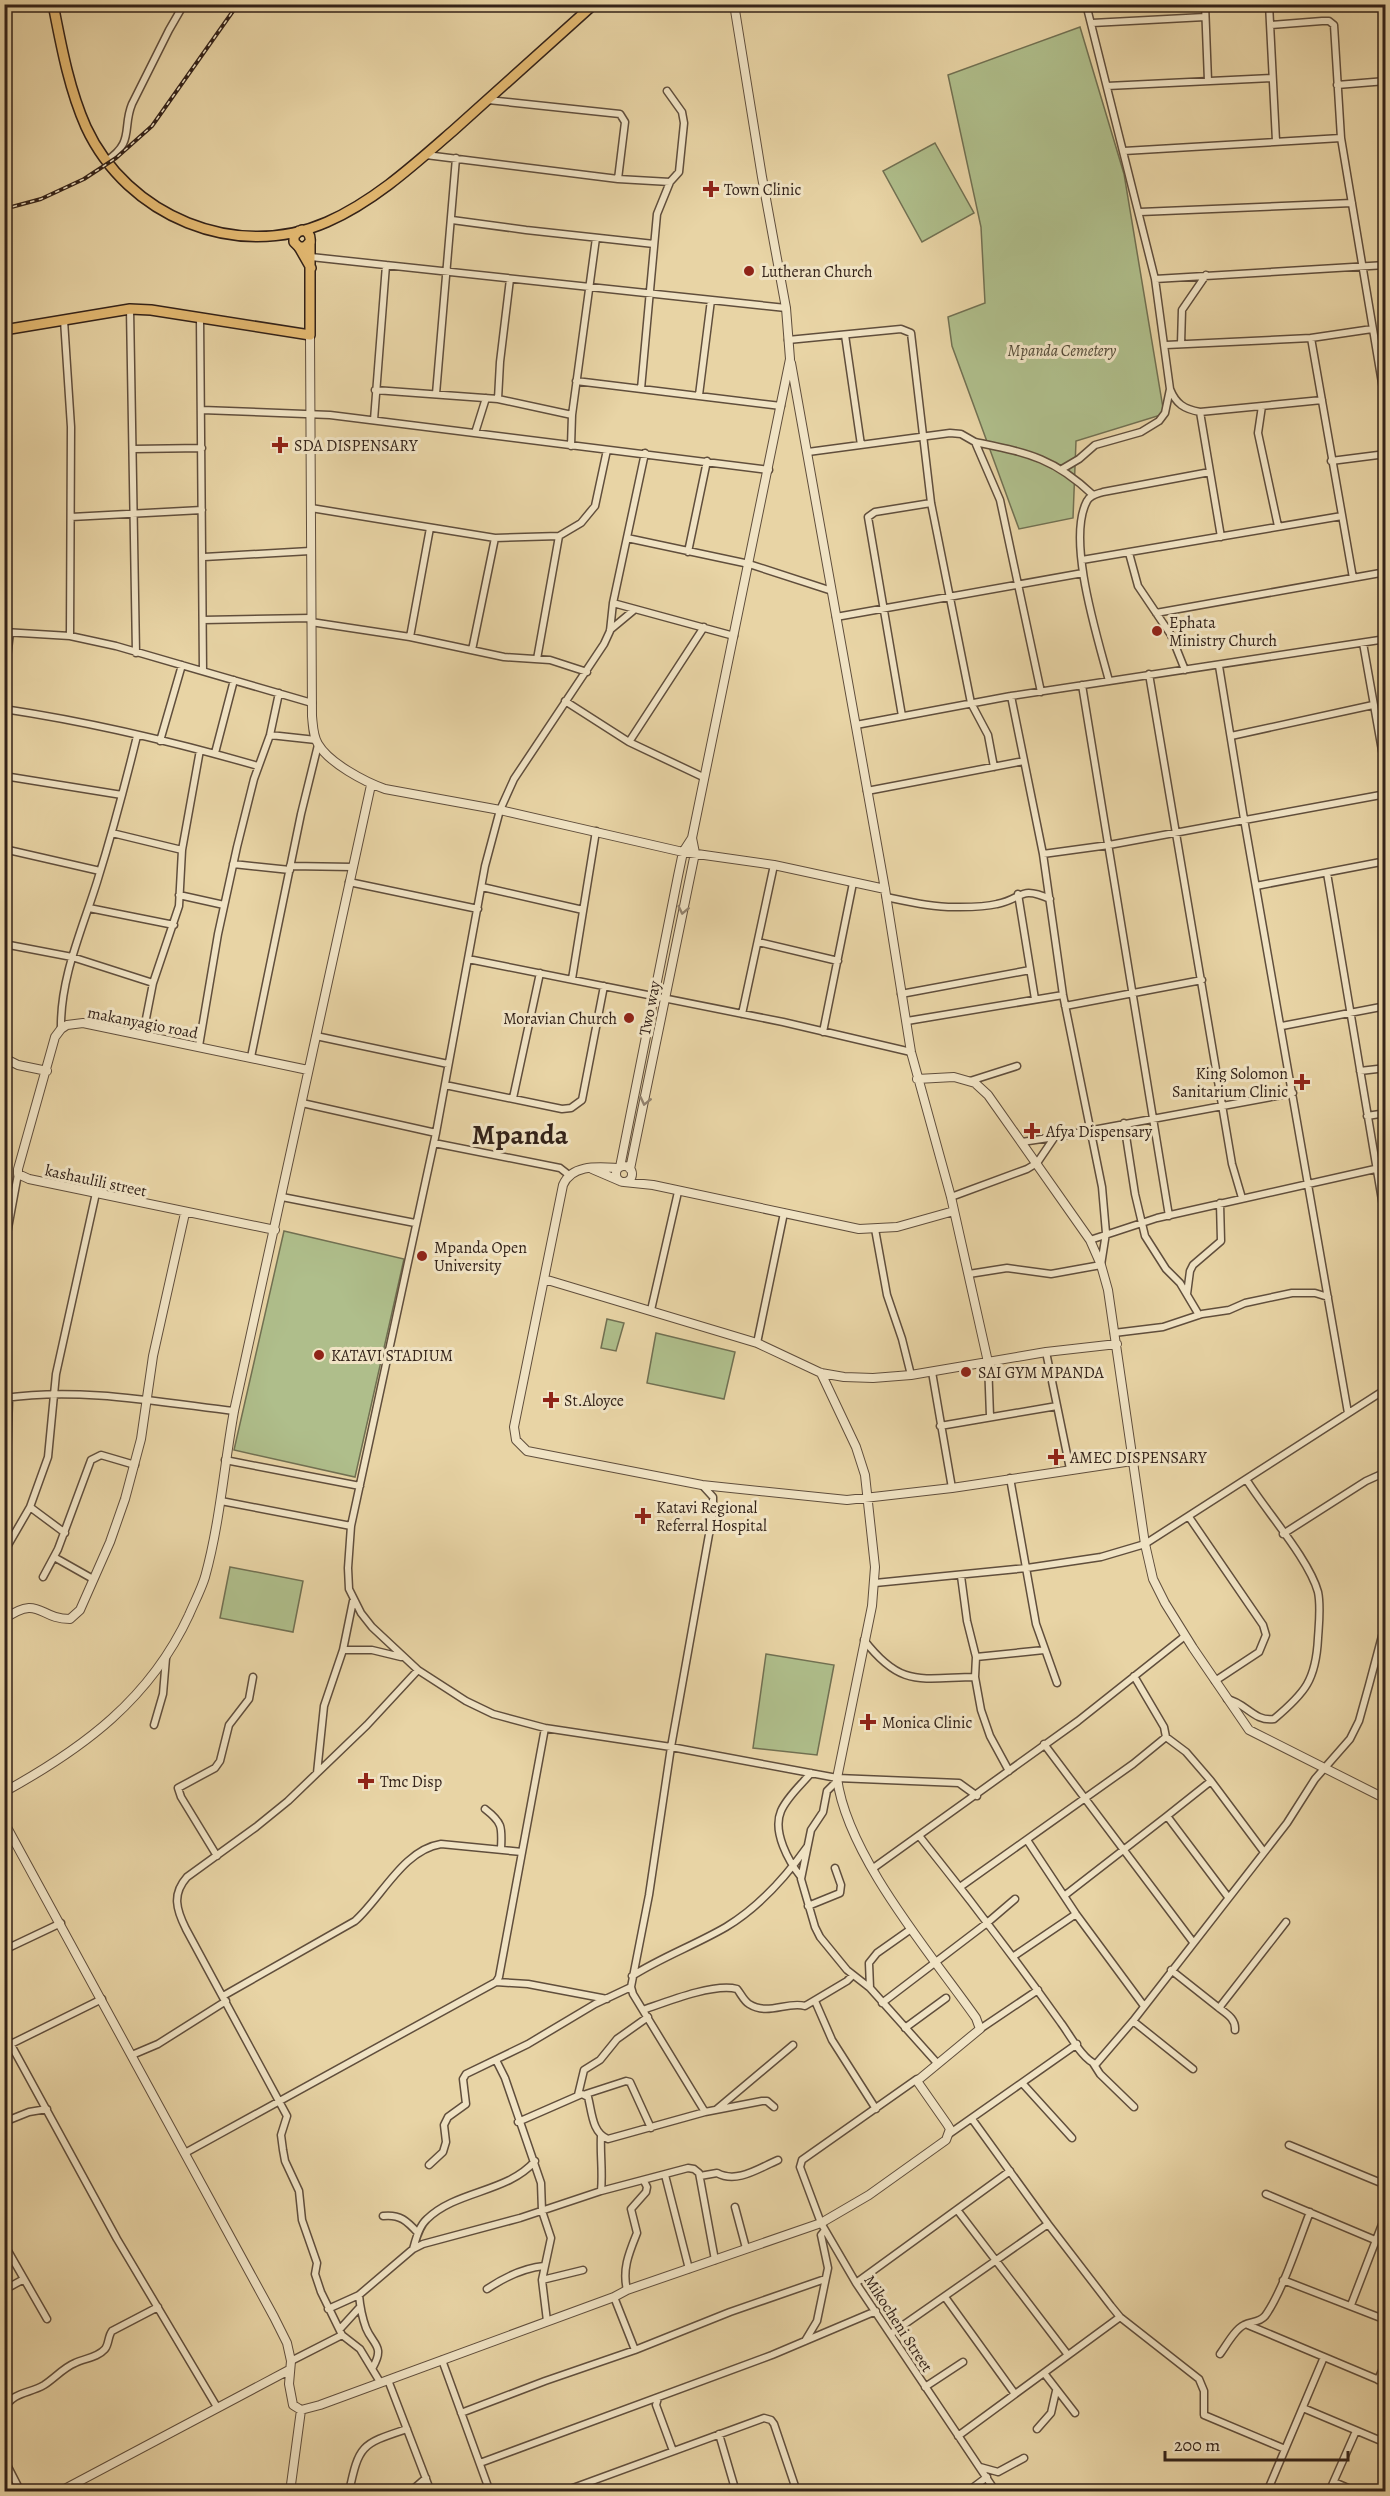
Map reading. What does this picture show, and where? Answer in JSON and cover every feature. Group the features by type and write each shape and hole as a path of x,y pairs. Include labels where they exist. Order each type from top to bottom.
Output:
{"main road":[{"path":"53,4 75,98 86,127 106,161 134,189 173,217 216,233 271,237 305,247 326,222"},
{"path":"271,237 300,231 326,222 379,192 487,100 594,4"},
{"path":"4,330 130,309 151,310 310,335 310,240 309,234 300,231"},
{"path":"300,231 294,236 297,246 311,268"}],"street":[{"path":"106,161 118,152 126,138 130,111 184,4"},
{"path":"734,4 786,308 790,359 886,893 911,1052 951,1197 969,1274 988,1362 990,1416"},
{"path":"1062,469 1079,459 1095,445 1141,432 1159,421 1165,413 1170,389 1166,345 1155,279 1086,4"},
{"path":"1204,4 1208,81"},
{"path":"1269,4 1276,141"},
{"path":"1092,24 1205,17"},
{"path":"1271,25 1332,22 1335,34 1341,138 1386,407"},
{"path":"1107,86 1272,78"},
{"path":"1337,85 1386,81"},
{"path":"641,389 657,213 670,182 679,172 684,123 682,112 667,91"},
{"path":"487,100 620,114 625,122 618,179"},
{"path":"1124,151 1341,138"},
{"path":"425,154 618,179 670,182"},
{"path":"436,394 456,158"},
{"path":"1140,212 1352,203"},
{"path":"452,220 654,244"},
{"path":"570,446 576,381 596,238"},
{"path":"311,257 786,308"},
{"path":"374,420 377,407 375,390 386,265"},
{"path":"1155,279 1206,274 1386,265"},
{"path":"1181,344 1182,310 1206,274"},
{"path":"498,399 510,279"},
{"path":"699,395 711,300"},
{"path":"130,309 136,652"},
{"path":"200,318 204,557 203,671"},
{"path":"64,320 71,427 70,636"},
{"path":"789,340 895,329 909,330 912,335 932,503 971,703 988,735 994,767"},
{"path":"1166,345 1311,338 1372,329"},
{"path":"310,335 313,728 317,742 332,759 371,784 385,789 500,810 683,852 774,865 886,893 956,907 998,904 1018,894 1033,892 1050,899"},
{"path":"845,335 861,445"},
{"path":"1311,338 1353,578"},
{"path":"695,853 692,838 703,777 769,470 790,359"},
{"path":"576,381 781,406"},
{"path":"1170,389 1180,406 1200,412 1322,400"},
{"path":"375,390 498,399 572,415"},
{"path":"475,433 486,398"},
{"path":"1262,406 1258,433 1278,526"},
{"path":"202,410 310,414 374,420 769,470"},
{"path":"1200,412 1221,537"},
{"path":"808,452 962,434 975,442 1025,453 1062,469 1093,495"},
{"path":"975,442 1000,500 1041,692"},
{"path":"134,449 202,448"},
{"path":"310,508 495,538 559,536 581,523 595,506 607,450"},
{"path":"645,453 609,630 599,655 565,701 514,779 500,810 482,886 434,1143 351,1526 349,1589 354,1601 372,1627 404,1658 418,1670 466,1701 493,1714 545,1728 671,1747 837,1780 948,1782 967,1787 977,1796"},
{"path":"1331,461 1386,454"},
{"path":"688,552 707,461"},
{"path":"1109,681 1083,573 1081,537 1087,502 1093,495 1210,472"},
{"path":"902,716 868,517 875,512 932,503"},
{"path":"71,517 202,510"},
{"path":"1082,560 1342,516"},
{"path":"410,637 430,528"},
{"path":"537,659 559,536"},
{"path":"472,650 495,538"},
{"path":"627,538 749,564 829,590"},
{"path":"204,557 310,551"},
{"path":"1129,553 1138,586 1171,635 1185,670"},
{"path":"1156,613 1386,572"},
{"path":"836,617 1083,573"},
{"path":"613,603 734,636"},
{"path":"609,630 634,610"},
{"path":"203,620 311,620 410,637 504,657 550,660 586,672"},
{"path":"629,742 704,627"},
{"path":"4,685 8,632 70,636 136,652 312,704"},
{"path":"856,725 1011,696 1386,639"},
{"path":"1363,643 1386,773"},
{"path":"160,741 182,665"},
{"path":"1219,666 1348,1413"},
{"path":"1149,674 1232,1164 1242,1198"},
{"path":"215,753 234,680"},
{"path":"1082,686 1169,1215"},
{"path":"199,1046 233,864 258,766 270,735 279,693"},
{"path":"1011,696 1050,899 1065,1006 1102,1187 1106,1233 1101,1265"},
{"path":"565,701 629,742 703,777"},
{"path":"1231,736 1373,705"},
{"path":"4,710 43,715 215,753 258,766"},
{"path":"270,735 317,742"},
{"path":"4,1250 18,1174 55,1037 61,1029 61,1009 72,957 112,833 137,736"},
{"path":"251,1057 317,742"},
{"path":"143,1034 160,957 174,926 182,850 200,750"},
{"path":"867,791 1024,761"},
{"path":"4,776 122,795"},
{"path":"4,1792 63,1758 98,1732 135,1697 166,1658 180,1634 205,1578 221,1501 225,1460 234,1411 371,784"},
{"path":"1042,854 1386,794"},
{"path":"572,979 596,831"},
{"path":"112,833 182,850"},
{"path":"622,1182 616,1175 683,852 692,838"},
{"path":"4,849 100,871"},
{"name":"Two way","path":"630,1170 695,853"},
{"path":"1256,886 1386,861"},
{"path":"233,864 290,868 353,867"},
{"path":"742,1014 774,865"},
{"path":"1327,873 1386,1224"},
{"path":"349,882 478,909"},
{"path":"823,1032 853,883"},
{"path":"482,886 583,910"},
{"path":"1018,894 1035,999"},
{"path":"179,895 224,904"},
{"path":"88,908 174,926"},
{"path":"758,942 838,961"},
{"path":"4,944 72,957 153,982"},
{"path":"468,959 653,995 911,1052"},
{"path":"901,994 1030,970"},
{"path":"513,1098 540,973"},
{"path":"1065,1006 1202,980"},
{"path":"445,1085 562,1109 571,1108 582,1100 604,986"},
{"path":"907,1021 1063,995"},
{"path":"1282,1026 1386,1006"},
{"name":"makanyagio road","path":"61,1029 74,1023 83,1023 308,1070"},
{"path":"316,1036 448,1064"},
{"path":"4,1058 18,1065 47,1071"},
{"path":"969,1081 1017,1066"},
{"path":"1360,1071 1386,1068"},
{"path":"917,1079 954,1077 975,1083 988,1095 1090,1240 1101,1265 1108,1290 1132,1461 1153,1579 1185,1636 1249,1730 1324,1770 1386,1799"},
{"path":"1022,1142 1293,1093"},
{"path":"302,1103 436,1133"},
{"path":"1367,1116 1386,1113"},
{"path":"1124,1123 1140,1222 1149,1245 1166,1269 1177,1278 1198,1315"},
{"path":"951,1197 1015,1174 1037,1163 1055,1137"},
{"path":"434,1143 560,1167 569,1175"},
{"path":"606,1167 618,1158 622,1150"},
{"path":"653,1185 630,1170 619,1167 588,1168 569,1175 563,1185 514,1427 516,1440 527,1451 702,1485 847,1500 952,1488 1132,1461"},
{"path":"588,1168 622,1182 653,1185 846,1227 875,1229 921,1221 954,1210"},
{"path":"1090,1240 1140,1222 1375,1169"},
{"path":"622,1182 631,1177 630,1170"},
{"name":"kashaulili street","path":"18,1174 29,1179 185,1213 275,1230"},
{"path":"651,1310 678,1192"},
{"path":"4,1552 30,1507 48,1457 60,1357 96,1193"},
{"path":"282,1197 415,1223"},
{"path":"1187,1295 1190,1271 1221,1241 1220,1203"},
{"path":"4,1619 17,1610 31,1607 70,1619 80,1610 117,1523 135,1465 153,1356 185,1213"},
{"path":"757,1343 784,1214"},
{"path":"875,1229 887,1295 903,1339 911,1375"},
{"path":"969,1274 1007,1268 1052,1274 1101,1265"},
{"path":"544,1279 757,1343 821,1373 844,1377 873,1378 911,1375 1046,1352 1116,1344"},
{"path":"1114,1333 1163,1327 1198,1315 1229,1310 1245,1303 1292,1293 1315,1293 1328,1297"},
{"path":"1046,1352 1070,1469"},
{"path":"932,1372 952,1488"},
{"path":"821,1373 856,1447 869,1499 875,1583 837,1780 843,1808 872,1869 976,2018 980,2028"},
{"path":"830,1392 844,1377"},
{"path":"875,1583 1027,1568 1101,1557 1145,1544 1386,1389"},
{"path":"4,1470 7,1462 7,1397 54,1395 146,1400 234,1411"},
{"path":"940,1426 1057,1406"},
{"path":"43,1577 65,1533 92,1460 101,1455 135,1465"},
{"path":"225,1460 360,1486"},
{"path":"1283,1534 1366,1481 1386,1472"},
{"path":"1010,1478 1036,1624 1057,1683"},
{"path":"1227,1698 1239,1702 1259,1719 1272,1720 1295,1702 1308,1685 1318,1645 1320,1604 1317,1590 1308,1572 1246,1479"},
{"path":"702,1485 711,1492 714,1502 671,1747 649,1895 631,1987 705,2112"},
{"path":"714,1502 725,1488"},
{"path":"221,1501 351,1526"},
{"path":"30,1507 65,1533"},
{"path":"1189,1517 1263,1625 1266,1635 1259,1652 1215,1681"},
{"path":"54,1557 93,1579"},
{"path":"962,1576 967,1621 976,1658 975,1677 981,1710 990,1736 1009,1771"},
{"path":"317,1773 324,1706 343,1650 354,1601"},
{"path":"1093,2063 1099,2062 1133,2021 1350,1739 1359,1721 1386,1621"},
{"path":"872,1869 977,1796 1185,1636"},
{"path":"864,1639 877,1657 895,1671 910,1678 975,1677"},
{"path":"343,1650 372,1650 404,1658"},
{"path":"976,1658 1044,1650"},
{"path":"154,1725 163,1694 166,1658"},
{"path":"418,1670 317,1773 256,1827 187,1877 177,1892 176,1904 186,1929 281,2101 287,2116 281,2135 285,2161 299,2191 302,2220 317,2263 315,2274 328,2309 341,2332 360,2349 384,2381 407,2429 431,2492"},
{"path":"1134,1676 1164,1727 1166,1737 1186,1752 1211,1781 1263,1852"},
{"path":"217,1856 181,1797 178,1788 215,1768 220,1761 229,1725 249,1700 253,1677"},
{"path":"185,2153 496,1982 499,1977 545,1728"},
{"path":"960,1887 1133,1764 1166,1737"},
{"path":"1044,1744 1193,1942"},
{"path":"811,1773 781,1811 779,1821 785,1850 801,1877 808,1906 820,1937 852,1975 870,1988 937,2063"},
{"path":"801,1877 811,1830 823,1812 827,1791 837,1780"},
{"path":"1064,1896 1211,1781"},
{"path":"485,1809 499,1821 502,1828 501,1848"},
{"path":"1167,1816 1228,1897"},
{"path":"4,1822 7,1834 61,1923 274,2317 287,2343 291,2361 290,2398 293,2405 301,2410 320,2406 614,2297 627,2290 746,2248 823,2226 1077,2044"},
{"path":"920,1837 1014,1956 1100,2074 1134,2107"},
{"path":"1027,1840 1076,1914 1144,2006"},
{"path":"132,2055 158,2044 225,1999 355,1921 370,1907 400,1870 428,1846 441,1844 501,1848 522,1852"},
{"path":"632,1977 653,1963 725,1927 754,1907 793,1867 808,1845"},
{"path":"808,1906 840,1893 841,1885 835,1868"},
{"path":"882,2003 1015,1899"},
{"path":"1014,1956 1076,1914"},
{"path":"1219,2008 1286,1922"},
{"path":"4,1950 61,1923"},
{"path":"870,1988 869,1963 877,1953 912,1929"},
{"path":"1171,1970 1232,2018 1236,2024 1235,2030"},
{"path":"643,2010 682,1996 725,1988 736,1989 746,2002 759,2008 782,2008 796,2004 806,2006 847,1981 852,1975"},
{"path":"496,1982 528,1984 607,1999"},
{"path":"429,2165 442,2152 446,2142 444,2125 448,2117 466,2104 463,2079 466,2074 631,1987"},
{"path":"805,2342 818,2319 828,2268 821,2235 823,2226 800,2164 917,2079 980,2028 1038,1990"},
{"path":"905,2028 946,1998"},
{"path":"11,2044 102,1999"},
{"path":"815,2001 832,2040 876,2109"},
{"path":"578,2095 584,2070 600,2060 617,2039 648,2017"},
{"path":"1133,2021 1193,2069"},
{"path":"4,2032 117,2239 217,2407"},
{"path":"717,2109 793,2044"},
{"path":"496,2060 505,2078 518,2122 535,2161 541,2183 542,2211 550,2238 542,2280 547,2321"},
{"path":"917,2079 917,2084 947,2124 949,2134"},
{"path":"518,2122 578,2095 626,2081 630,2082 651,2128"},
{"path":"1023,2084 1072,2138"},
{"path":"586,2094 596,2128 601,2136 608,2139 717,2109 762,2101 767,2101 774,2107"},
{"path":"35,2110 42,2099"},
{"path":"4,2122 35,2110 47,2109"},
{"path":"972,2119 1048,2224 1120,2317 1199,2379 1204,2391 1202,2411 1209,2419 1285,2449"},
{"path":"601,2136 600,2154 603,2166 601,2191"},
{"path":"1289,2145 1386,2185"},
{"path":"700,2176 717,2173 727,2178 735,2178 778,2160"},
{"path":"413,2249 418,2233 426,2220 444,2207 463,2196 517,2176 535,2161"},
{"path":"328,2309 359,2295 413,2249 423,2244 542,2211 601,2191 688,2168 697,2170 700,2176 715,2260"},
{"path":"856,2283 1010,2171"},
{"path":"665,2175 689,2269"},
{"path":"627,2290 624,2274 630,2248 637,2233 631,2209 646,2192 647,2187 644,2181"},
{"path":"1266,2194 1375,2240"},
{"path":"735,2207 746,2248"},
{"path":"958,2211 1068,2355"},
{"path":"1220,2354 1238,2329 1263,2318 1283,2280 1310,2212"},
{"path":"1351,2305 1386,2214"},
{"path":"383,2216 394,2215 404,2219 418,2233"},
{"path":"892,2333 1048,2224"},
{"name":"Mikocheni Street","path":"823,2226 856,2283 892,2333 996,2492"},
{"path":"4,2244 47,2319"},
{"path":"487,2289 510,2275 531,2267 544,2266"},
{"path":"542,2280 584,2270"},
{"path":"4,2290 24,2279"},
{"path":"461,2413 635,2350 730,2312 825,2279"},
{"path":"1283,2280 1386,2319"},
{"path":"359,2295 366,2329 376,2341 379,2350 372,2367"},
{"path":"614,2297 635,2350"},
{"path":"945,2297 1015,2394"},
{"path":"4,2409 13,2397 42,2386 71,2365 103,2351 107,2346 111,2331 158,2307"},
{"path":"291,2361 341,2332 360,2307"},
{"path":"480,2463 805,2342 876,2311"},
{"path":"958,2436 1120,2317"},
{"path":"1245,2324 1386,2383"},
{"path":"1267,2492 1324,2357"},
{"path":"442,2360 490,2492"},
{"path":"1378,2380 1386,2361"},
{"path":"925,2386 963,2362"},
{"path":"59,2492 289,2370"},
{"path":"1044,2373 1075,2413"},
{"path":"1037,2429 1051,2413 1056,2391"},
{"path":"658,2398 656,2405 673,2451"},
{"path":"1303,2409 1386,2443"},
{"path":"290,2492 301,2410"},
{"path":"562,2492 768,2418 773,2421 797,2492"},
{"path":"349,2492 354,2464 363,2448 378,2439 407,2429"},
{"path":"1329,2492 1356,2431"},
{"path":"719,2434 735,2489 722,2492"},
{"path":"979,2467 998,2472 1023,2458"},
{"path":"4,2459 21,2492"},
{"path":"967,2492 987,2477"},
{"path":"410,2492 426,2478"},
{"path":"1334,2482 1357,2492"}],"green space":[{"name":"Mpanda Cemetery","path":"1080,27 1124,174 1164,414 1076,441 1073,518 1019,529 952,346 948,317 985,303 981,227 948,75"},
{"path":"935,143 974,213 922,242 883,171"},
{"name":"KATAVI STADIUM","path":"284,1231 404,1259 355,1477 234,1450"},
{"path":"607,1319 624,1323 616,1351 601,1348"},
{"path":"656,1333 735,1352 724,1399 647,1383"},
{"path":"230,1567 303,1581 293,1632 220,1618"},
{"path":"766,1654 834,1665 817,1755 753,1748"}],"railway":[{"path":"4,209 41,199 84,179 116,158 152,126 238,4"}],"place":[{"name":"Town Clinic","path":"711,189"},
{"name":"Lutheran Church","path":"749,271"},
{"name":"SDA DISPENSARY","path":"280,445"},
{"name":"Ephata Ministry Church","path":"1157,631"},
{"name":"Moravian Church","path":"629,1018"},
{"name":"King Solomon Sanitarium Clinic","path":"1302,1082"},
{"name":"Afya Dispensary","path":"1032,1131"},
{"name":"Mpanda Open University","path":"422,1256"},
{"name":"KATAVI STADIUM","path":"319,1355"},
{"name":"SAI GYM MPANDA","path":"966,1372"},
{"name":"St.Aloyce","path":"551,1400"},
{"name":"AMEC DISPENSARY","path":"1056,1457"},
{"name":"Katavi Regional Referral Hospital","path":"643,1516"},
{"name":"Monica Clinic","path":"868,1722"},
{"name":"Tmc Disp","path":"366,1781"}],"district":[{"name":"Mpanda","path":"520,1134"}]}
